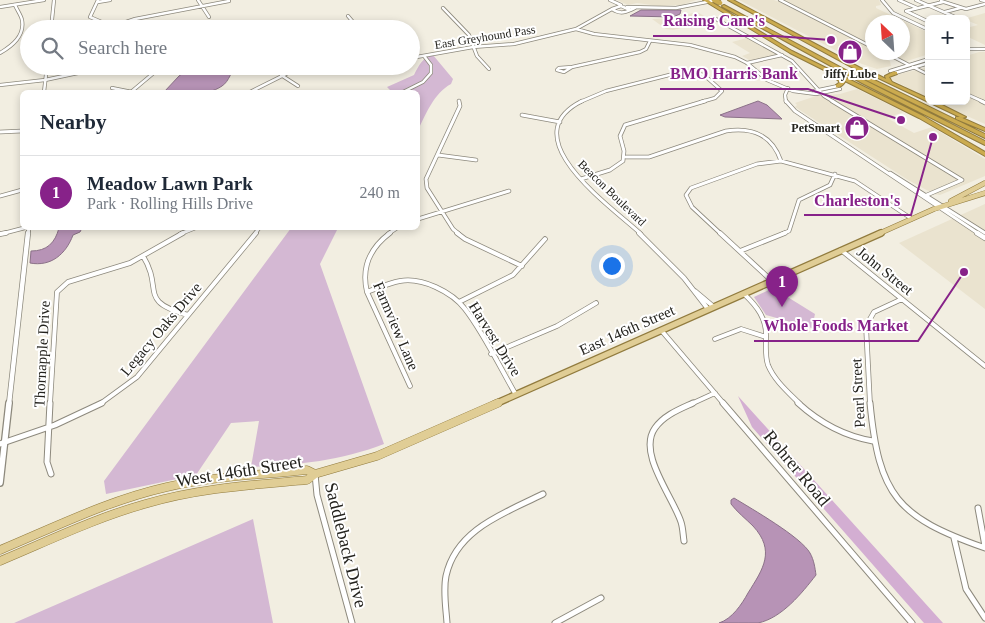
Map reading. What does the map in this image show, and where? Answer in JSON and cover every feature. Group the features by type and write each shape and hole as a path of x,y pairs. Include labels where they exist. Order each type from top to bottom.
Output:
{"highway":[{"path":"708,0 723,1 915,95 985,126"},
{"path":"708,0 768,39 841,80 842,83 839,87"},
{"path":"723,1 985,154"},
{"path":"723,1 863,76 985,136"},
{"path":"727,12 874,90"},
{"path":"803,40 911,96 985,130"},
{"path":"817,66 914,108 985,144"},
{"path":"859,68 876,73 892,72"},
{"path":"892,72 888,75 888,80 915,95"},
{"path":"839,87 853,86 874,90"}],"main road":[{"name":"East 146th Street","path":"315,474 377,456 912,219 985,183"},
{"name":"East 146th Street","path":"943,205 985,194"},
{"name":"West 146th Street","path":"0,550 116,503 165,488 209,480 307,470 315,474 307,480 203,491 160,500 117,514 0,561"}],"street":[{"path":"0,7 44,0"},
{"path":"52,20 54,0"},
{"path":"94,20 90,16 98,1 110,0"},
{"path":"198,0 209,17"},
{"path":"605,0 612,3 613,8 620,13"},
{"path":"610,0 630,10"},
{"path":"576,29 606,14 613,8 671,8 708,0"},
{"path":"780,0 865,43"},
{"path":"882,0 893,13 925,28"},
{"path":"899,0 918,8"},
{"path":"916,0 951,15"},
{"path":"939,0 968,9 985,3"},
{"path":"981,0 985,3"},
{"path":"132,20 203,8 230,1"},
{"path":"925,22 906,12 943,2"},
{"path":"18,12 21,4"},
{"path":"15,5 21,20"},
{"path":"606,14 620,13 637,7"},
{"path":"442,8 469,35 480,60 489,69"},
{"path":"945,12 960,8"},
{"path":"348,16 351,20"},
{"path":"716,19 798,66 819,92 962,180 927,194"},
{"path":"921,27 925,26"},
{"name":"East Greyhound Pass","path":"420,57 474,47 514,44 576,29 586,33 694,46 738,58 767,80 802,93 819,92 839,87"},
{"path":"0,53 10,47 18,38 20,30"},
{"path":"572,67 564,72 557,69 640,52 646,49 650,41"},
{"path":"970,49 985,49"},
{"path":"407,90 423,82 431,73 431,65 424,56"},
{"path":"747,63 782,56"},
{"path":"898,60 909,65"},
{"path":"898,60 903,67"},
{"path":"892,72 909,65 925,62"},
{"path":"892,72 925,62"},
{"path":"913,67 925,73"},
{"path":"522,115 560,122 572,107 595,95 678,72 691,71 697,73 717,85 721,93 714,98 623,126 618,136 626,157"},
{"path":"44,90 46,75"},
{"path":"0,85 45,80 69,75"},
{"path":"134,90 152,75"},
{"path":"254,90 281,75 298,86"},
{"path":"112,88 122,90"},
{"path":"788,88 784,96 791,108 890,173 943,205 985,238"},
{"path":"970,96 985,103"},
{"path":"459,101 460,106 426,186 454,230 464,238 522,266"},
{"name":"Beacon Boulevard","path":"560,122 557,134 559,149 566,162 581,179 641,234 695,291 697,297 711,308"},
{"path":"0,132 20,130"},
{"path":"581,179 617,167 626,157 649,156 726,131 738,130 762,136 771,141 781,162"},
{"path":"438,155 476,160"},
{"path":"772,280 692,207 686,195 697,185 753,165 781,162 834,174 860,184 912,219"},
{"path":"890,173 927,194 985,233"},
{"path":"740,251 786,233 792,224 799,200 830,185 834,174"},
{"path":"0,196 20,191"},
{"path":"420,218 509,191"},
{"path":"0,234 20,229"},
{"path":"0,483 2,443 29,230"},
{"path":"188,315 163,308 156,303 152,294 150,267 143,256 174,236 190,230"},
{"name":"Legacy Oaks Drive","path":"2,443 99,406 121,392 137,377 258,230"},
{"name":"Farmview Lane","path":"394,230 380,240 367,259 364,278 367,292 410,386"},
{"path":"459,302 472,293 509,278 545,239"},
{"name":"John Street","path":"841,250 985,366"},
{"name":"Thornapple Drive","path":"51,474 48,462 57,292 62,285 68,282 123,266 143,256"},
{"name":"Harvest Drive","path":"367,292 400,281 418,281 459,302 516,395"},
{"path":"744,294 762,314 767,327 765,354 769,368 778,381 817,421 832,430 854,438 873,441"},
{"name":"Pearl Street","path":"902,299 874,312 866,326 873,441 881,474 896,498 913,517 935,530 954,538 985,547"},
{"path":"491,354 549,330 596,303"},
{"name":"Rohrer Road","path":"662,330 912,623"},
{"path":"716,339 741,330 766,337"},
{"path":"684,541 681,522 653,462 649,443 654,430 662,419 715,393"},
{"name":"Saddleback Drive","path":"315,474 317,495 352,623"},
{"path":"447,623 445,578 450,559 460,543 475,530 543,494"},
{"path":"978,508 985,547"},
{"path":"954,538 963,585 969,598 985,618"},
{"path":"555,623 601,598"}],"shaded area":[{"path":"617,0 696,0 682,5 659,6 637,3 628,5"},
{"path":"739,0 774,0 782,3 865,45 865,60 888,60 891,66 877,69 862,64"},
{"path":"783,0 879,0 881,5 876,6 876,8 891,15 865,15 865,42"},
{"path":"641,10 681,10 680,14 673,17 630,16"},
{"path":"699,13 711,20 673,30 666,29 652,19 672,18"},
{"path":"985,13 985,45 970,38 970,27 978,25 970,22 970,17"},
{"path":"910,24 925,31 925,55 904,62 900,60 910,60"},
{"path":"748,38 777,55 751,61 742,56 750,53 732,42"},
{"path":"985,52 985,124 942,105 970,105 970,55"},
{"path":"433,55 453,79 451,84 435,98 420,126 420,90 390,90 387,87 414,75 420,75 420,65"},
{"path":"925,68 925,97 891,79 891,76"},
{"path":"231,75 225,84 214,90 166,90 179,76"},
{"path":"857,89 904,112 887,118 914,133 932,127 985,159 985,176 940,195 934,194 908,180 795,107 797,105 795,103 816,96 840,94"},
{"path":"758,101 767,105 782,119 725,117 720,115"},
{"path":"985,204 985,309 899,243"},
{"path":"58,230 81,230 73,235 66,248 57,258 45,263 30,263 31,251 46,248 55,238"},
{"path":"290,230 337,230 320,264 384,444 368,450 318,461 251,467 259,421 231,423 196,475 106,494 104,481"},
{"path":"773,288 815,314 812,328 766,315 754,297"},
{"path":"738,396 943,623 924,623 752,427"},
{"path":"734,498 797,539 810,553 815,567 816,575 791,604 775,616 758,623 719,623 732,615 740,606 765,560 764,544 760,535 731,504 731,500"},
{"path":"253,519 273,623 14,623"}],"place":[{"name":"Raising Cane's","path":"831,40"},
{"name":"Jiffy Lube","path":"850,52"},
{"name":"BMO Harris Bank","path":"901,120"},
{"name":"PetSmart","path":"857,128"},
{"name":"Charleston's","path":"933,137"},
{"name":"Whole Foods Market","path":"964,272"},
{"name":"Meadow Lawn Park","path":"782,307"}]}
